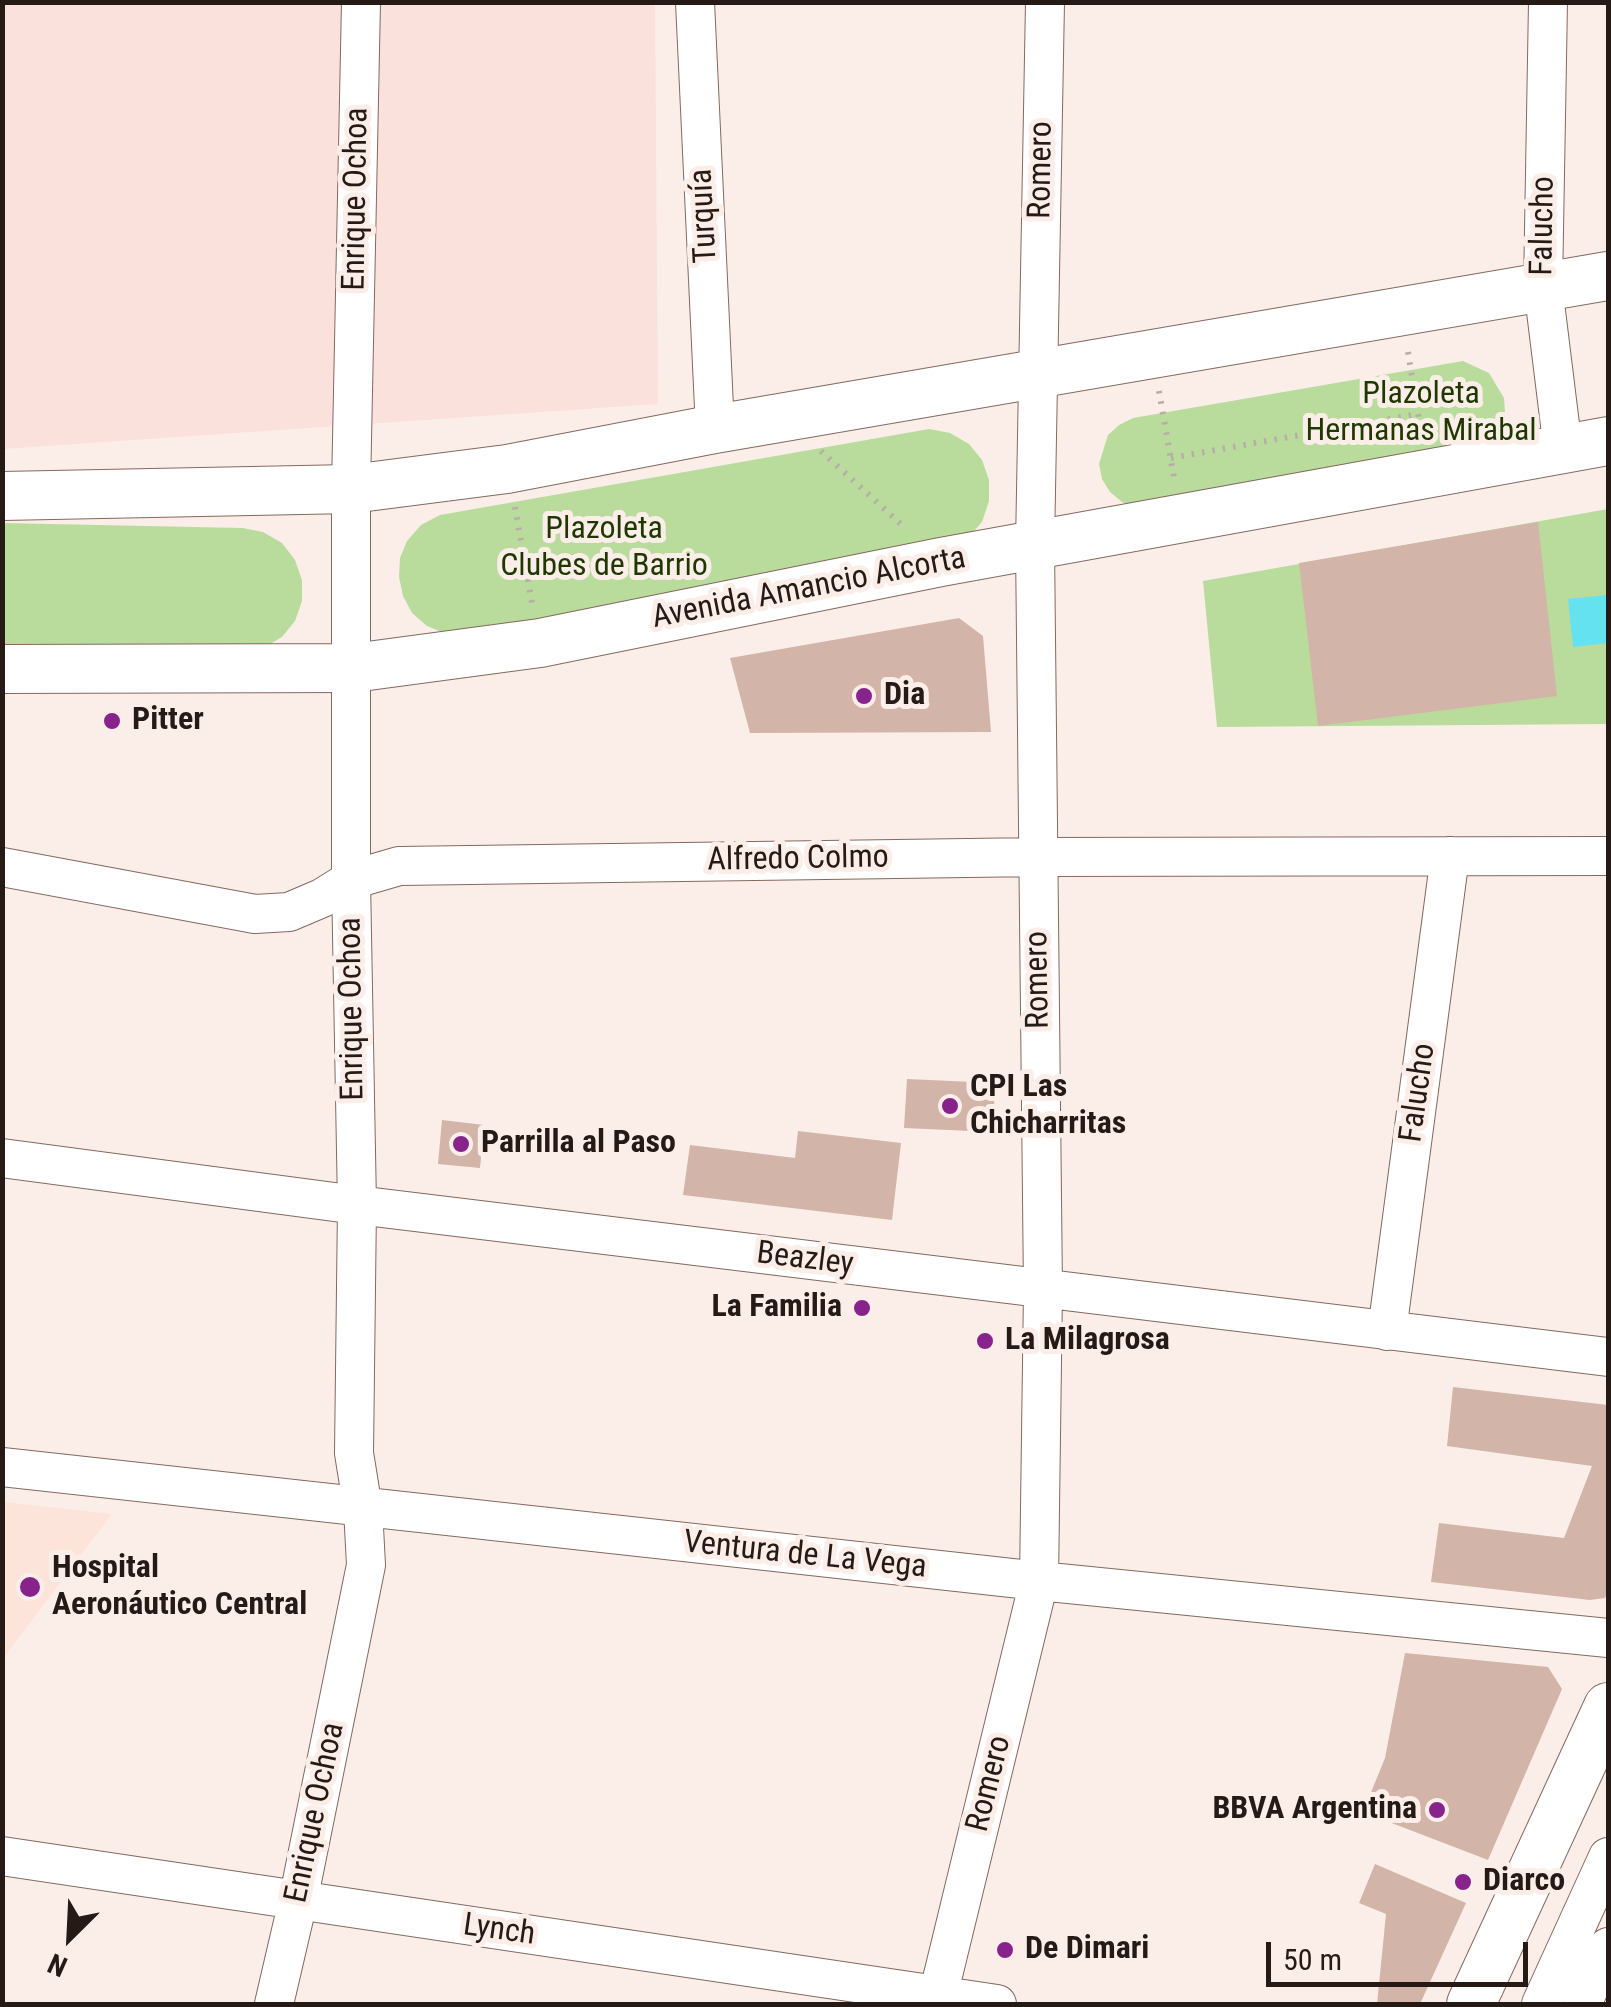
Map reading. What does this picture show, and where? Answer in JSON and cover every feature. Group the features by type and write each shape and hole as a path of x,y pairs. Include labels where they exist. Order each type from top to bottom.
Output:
{"main road":[{"path":"2,496 351,489 508,469 715,428 1608,276"},
{"name":"Avenida Amancio Alcorta","path":"2,669 353,668 540,644 941,562 1586,445"},
{"path":"1471,2004 1608,1707"}],"street":[{"name":"Enrique Ochoa","path":"274,2004 366,1565 354,1453 357,1205 350,880 351,489 360,2"},
{"name":"Turquía","path":"696,2 715,428"},
{"name":"Romero","path":"937,2000 1039,1582 1043,1290 1035,545 1045,2"},
{"name":"Falucho","path":"1548,2 1543,287 1586,445"},
{"name":"Falucho","path":"1387,1331 1450,856"},
{"name":"Alfredo Colmo","path":"2,866 254,914 290,912 350,880 398,866 1038,857 1608,856"},
{"name":"Beazley","path":"2,1158 1608,1358"},
{"name":"Ventura de La Vega","path":"2,1467 1039,1582 1608,1638"},
{"name":"Lynch","path":"2,1856 937,2000 996,2004"},
{"path":"1541,2004 1608,1857"},
{"path":"1582,2004 1608,1946"}],"path":[{"path":"1402,312 1426,474"},
{"path":"1152,354 1180,518"},
{"path":"1171,458 1418,414"},
{"path":"784,417 941,562"},
{"path":"508,469 540,644"}],"shaded area":[{"path":"3,3 655,3 658,404 3,449"},
{"name":"Hospital Aeronáutico Central","path":"2,1502 112,1514 3,1659"}],"green space":[{"name":"Plazoleta Hermanas Mirabal","path":"1463,361 1489,373 1504,398 1505,412 1493,438 1137,508 1122,502 1102,479 1099,464 1108,435 1133,418"},
{"name":"Plazoleta Clubes de Barrio","path":"929,429 950,433 969,444 982,460 989,480 989,501 982,522 968,538 463,635 427,626 412,613 403,596 400,558 407,541 421,525 440,515"},
{"path":"1608,509 1608,724 1217,727 1203,581"},
{"path":"3,523 243,528 263,532 282,543 295,560 302,580 302,601 295,621 282,637 263,648 3,652"}],"water":[{"path":"1608,595 1608,643 1573,647 1568,599"}],"building":[{"path":"1538,522 1557,696 1318,726 1299,563"},
{"name":"Dia","path":"959,618 983,636 991,732 750,733 730,658"},
{"name":"CPI Las Chicharritas","path":"907,1079 995,1083 993,1132 904,1128"},
{"name":"Parrilla al Paso","path":"442,1120 484,1125 480,1168 438,1164"},
{"path":"798,1131 901,1143 892,1220 683,1195 690,1145 795,1158"},
{"path":"1453,1387 1608,1405 1605,1598 1590,1600 1431,1582 1439,1523 1564,1538 1592,1466 1447,1446"},
{"path":"1405,1653 1548,1667 1562,1689 1488,1860 1363,1812 1385,1758"},
{"path":"1375,1864 1466,1903 1420,2004 1377,2004 1386,1914 1359,1903"}],"place":[{"name":"Dia","path":"864,696"},
{"name":"Pitter","path":"112,721"},
{"name":"CPI Las Chicharritas","path":"950,1106"},
{"name":"Parrilla al Paso","path":"461,1144"},
{"name":"La Familia","path":"862,1308"},
{"name":"La Milagrosa","path":"985,1341"},
{"name":"Hospital Aeronáutico Central","path":"30,1587"},
{"name":"BBVA Argentina","path":"1437,1810"},
{"name":"Diarco","path":"1463,1882"},
{"name":"De Dimari","path":"1005,1950"}]}
